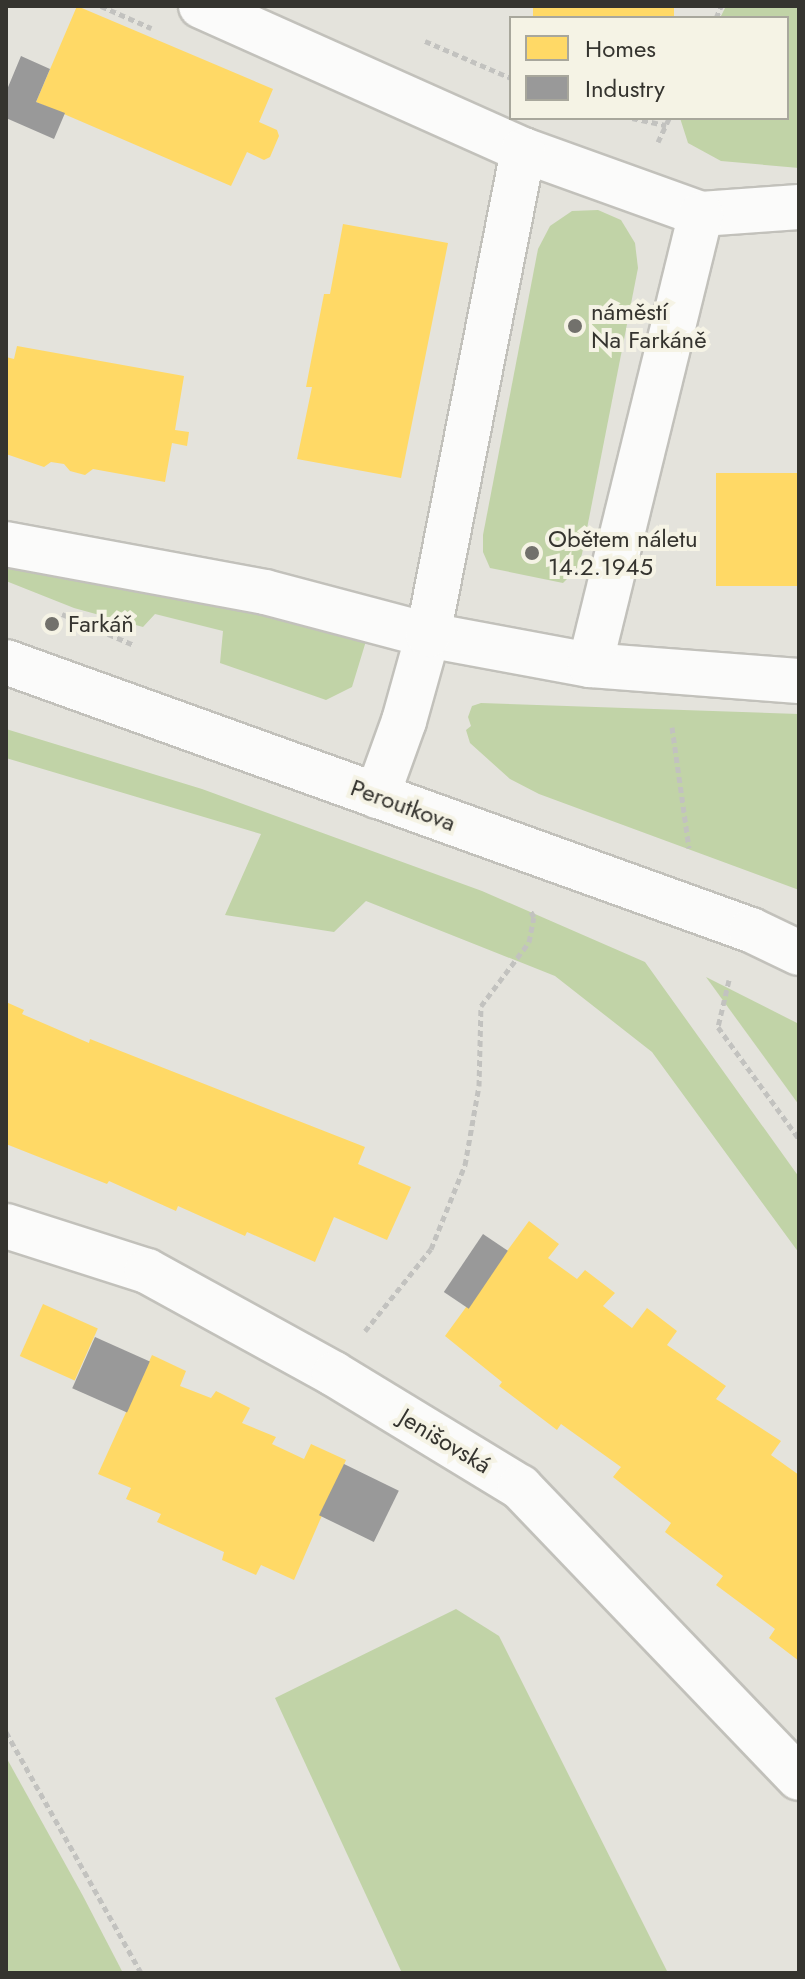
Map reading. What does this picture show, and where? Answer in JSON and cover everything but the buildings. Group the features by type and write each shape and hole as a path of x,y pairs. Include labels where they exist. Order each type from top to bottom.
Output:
{"street":[{"path":"201,6 523,150 701,214 799,207"},
{"path":"377,796 404,721 428,635 523,150"},
{"path":"590,665 701,214"},
{"path":"6,544 265,592 428,635 590,665 799,681"},
{"name":"Peroutkova","path":"6,662 751,930 799,953"},
{"name":"Jenišovská","path":"6,1226 147,1271 334,1374 520,1487 799,1778"}],"path":[{"path":"101,6 165,34"},
{"path":"642,120 666,125"},
{"path":"664,671 691,861"},
{"path":"334,1374 431,1249 465,1165 479,1086 481,1006 529,942 534,917 525,899"},
{"path":"729,980 718,1027 799,1139"},
{"path":"6,1732 141,1973"}],"green space":[{"path":"726,6 799,6 799,168 721,161 688,143 681,120 789,120 789,16 721,16"},
{"path":"598,210 621,220 635,243 638,268 582,554 576,570 563,583 490,568 483,552 483,535 538,249 550,226 572,211"},
{"path":"6,563 262,612 366,641 352,687 326,700 220,663 223,631 155,614 143,627 74,608 6,581"},
{"path":"481,703 799,714 799,890 539,794 510,779 470,743 466,730 471,726 468,717 472,706"},
{"path":"6,729 202,789 482,891 645,962 799,1177 799,1253 652,1052 555,976 366,901 334,932 225,915 261,834 6,758"},
{"path":"706,977 799,1024 799,1105"},
{"path":"456,1609 499,1636 668,1973 402,1973 275,1698"},
{"path":"6,1757 83,1896 123,1973 6,1973"}],"place":[{"name":"náměstí Na Farkáně","path":"575,326"},
{"name":"Obětem náletu 14.2.1945","path":"532,553"},
{"name":"Farkáň","path":"52,624"}]}
